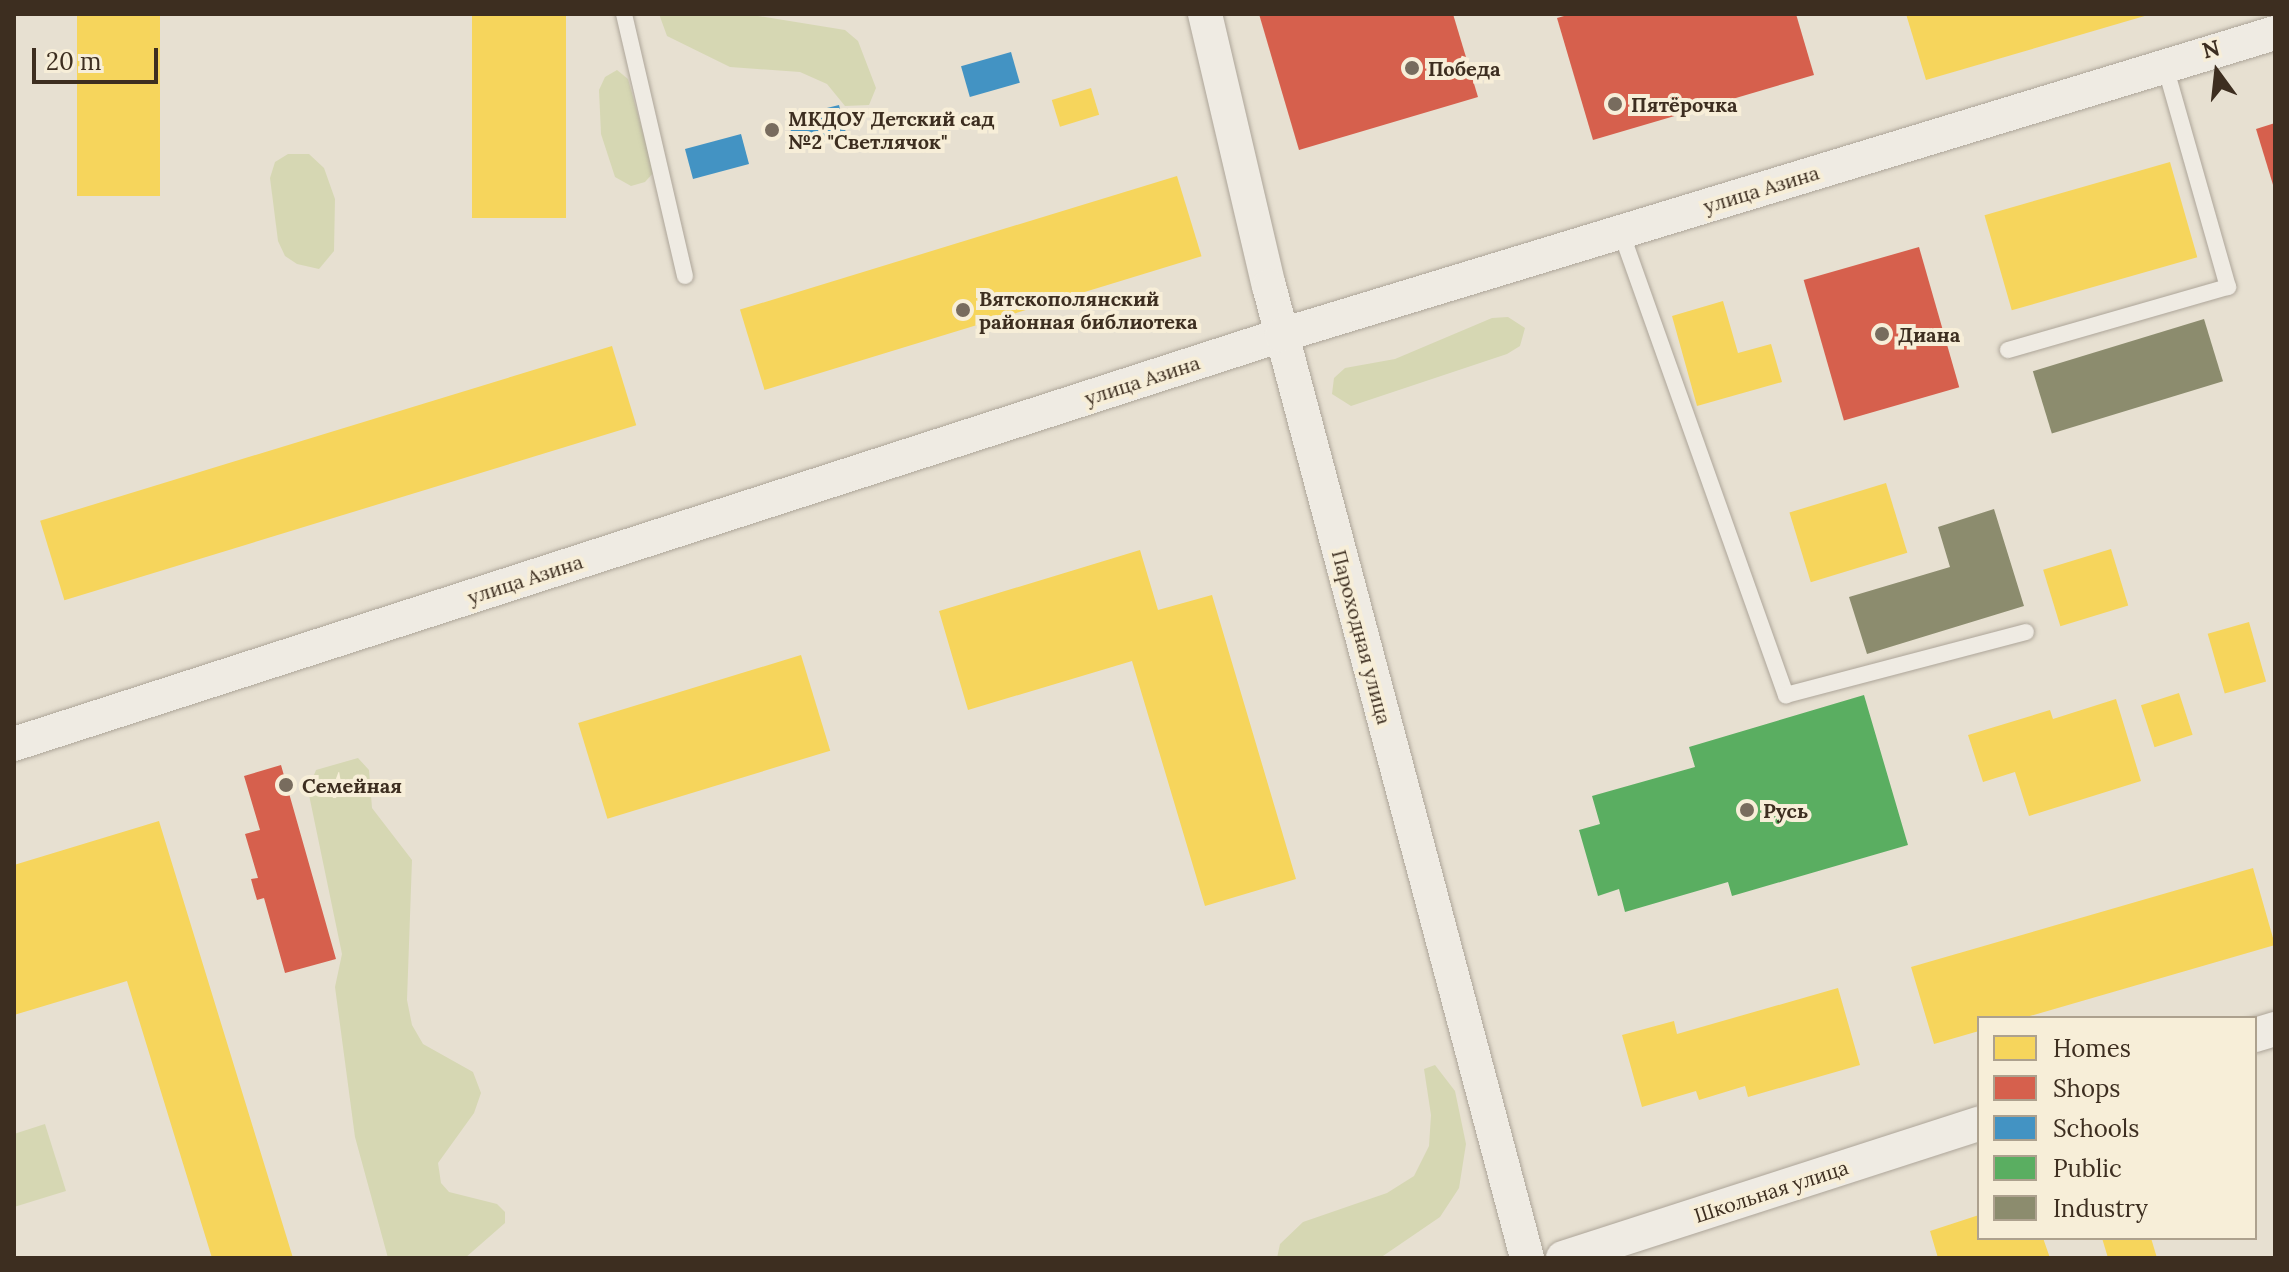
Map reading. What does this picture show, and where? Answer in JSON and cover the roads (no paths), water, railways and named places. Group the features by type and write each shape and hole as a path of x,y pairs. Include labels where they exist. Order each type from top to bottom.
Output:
{"street":[{"name":"Пароходная улица","path":"1205,14 1282,335 1527,1258"},
{"name":"улица Азина","path":"14,744 1282,335 2275,33"},
{"name":"Школьная улица","path":"1563,1258 1977,1125"}],"lane":[{"path":"624,14 685,276"},
{"path":"2008,350 2228,287 2165,66"},
{"path":"1621,232 1786,695 2026,632"}],"place":[{"name":"Победа","path":"1412,68"},
{"name":"Пятёрочка","path":"1615,104"},
{"name":"МКДОУ Детский сад №2 \"Светлячок\"","path":"772,130"},
{"name":"Вятскополянский районная библиотека","path":"963,310"},
{"name":"Диана","path":"1882,334"},
{"name":"Семейная","path":"286,785"},
{"name":"Русь","path":"1747,810"}]}
